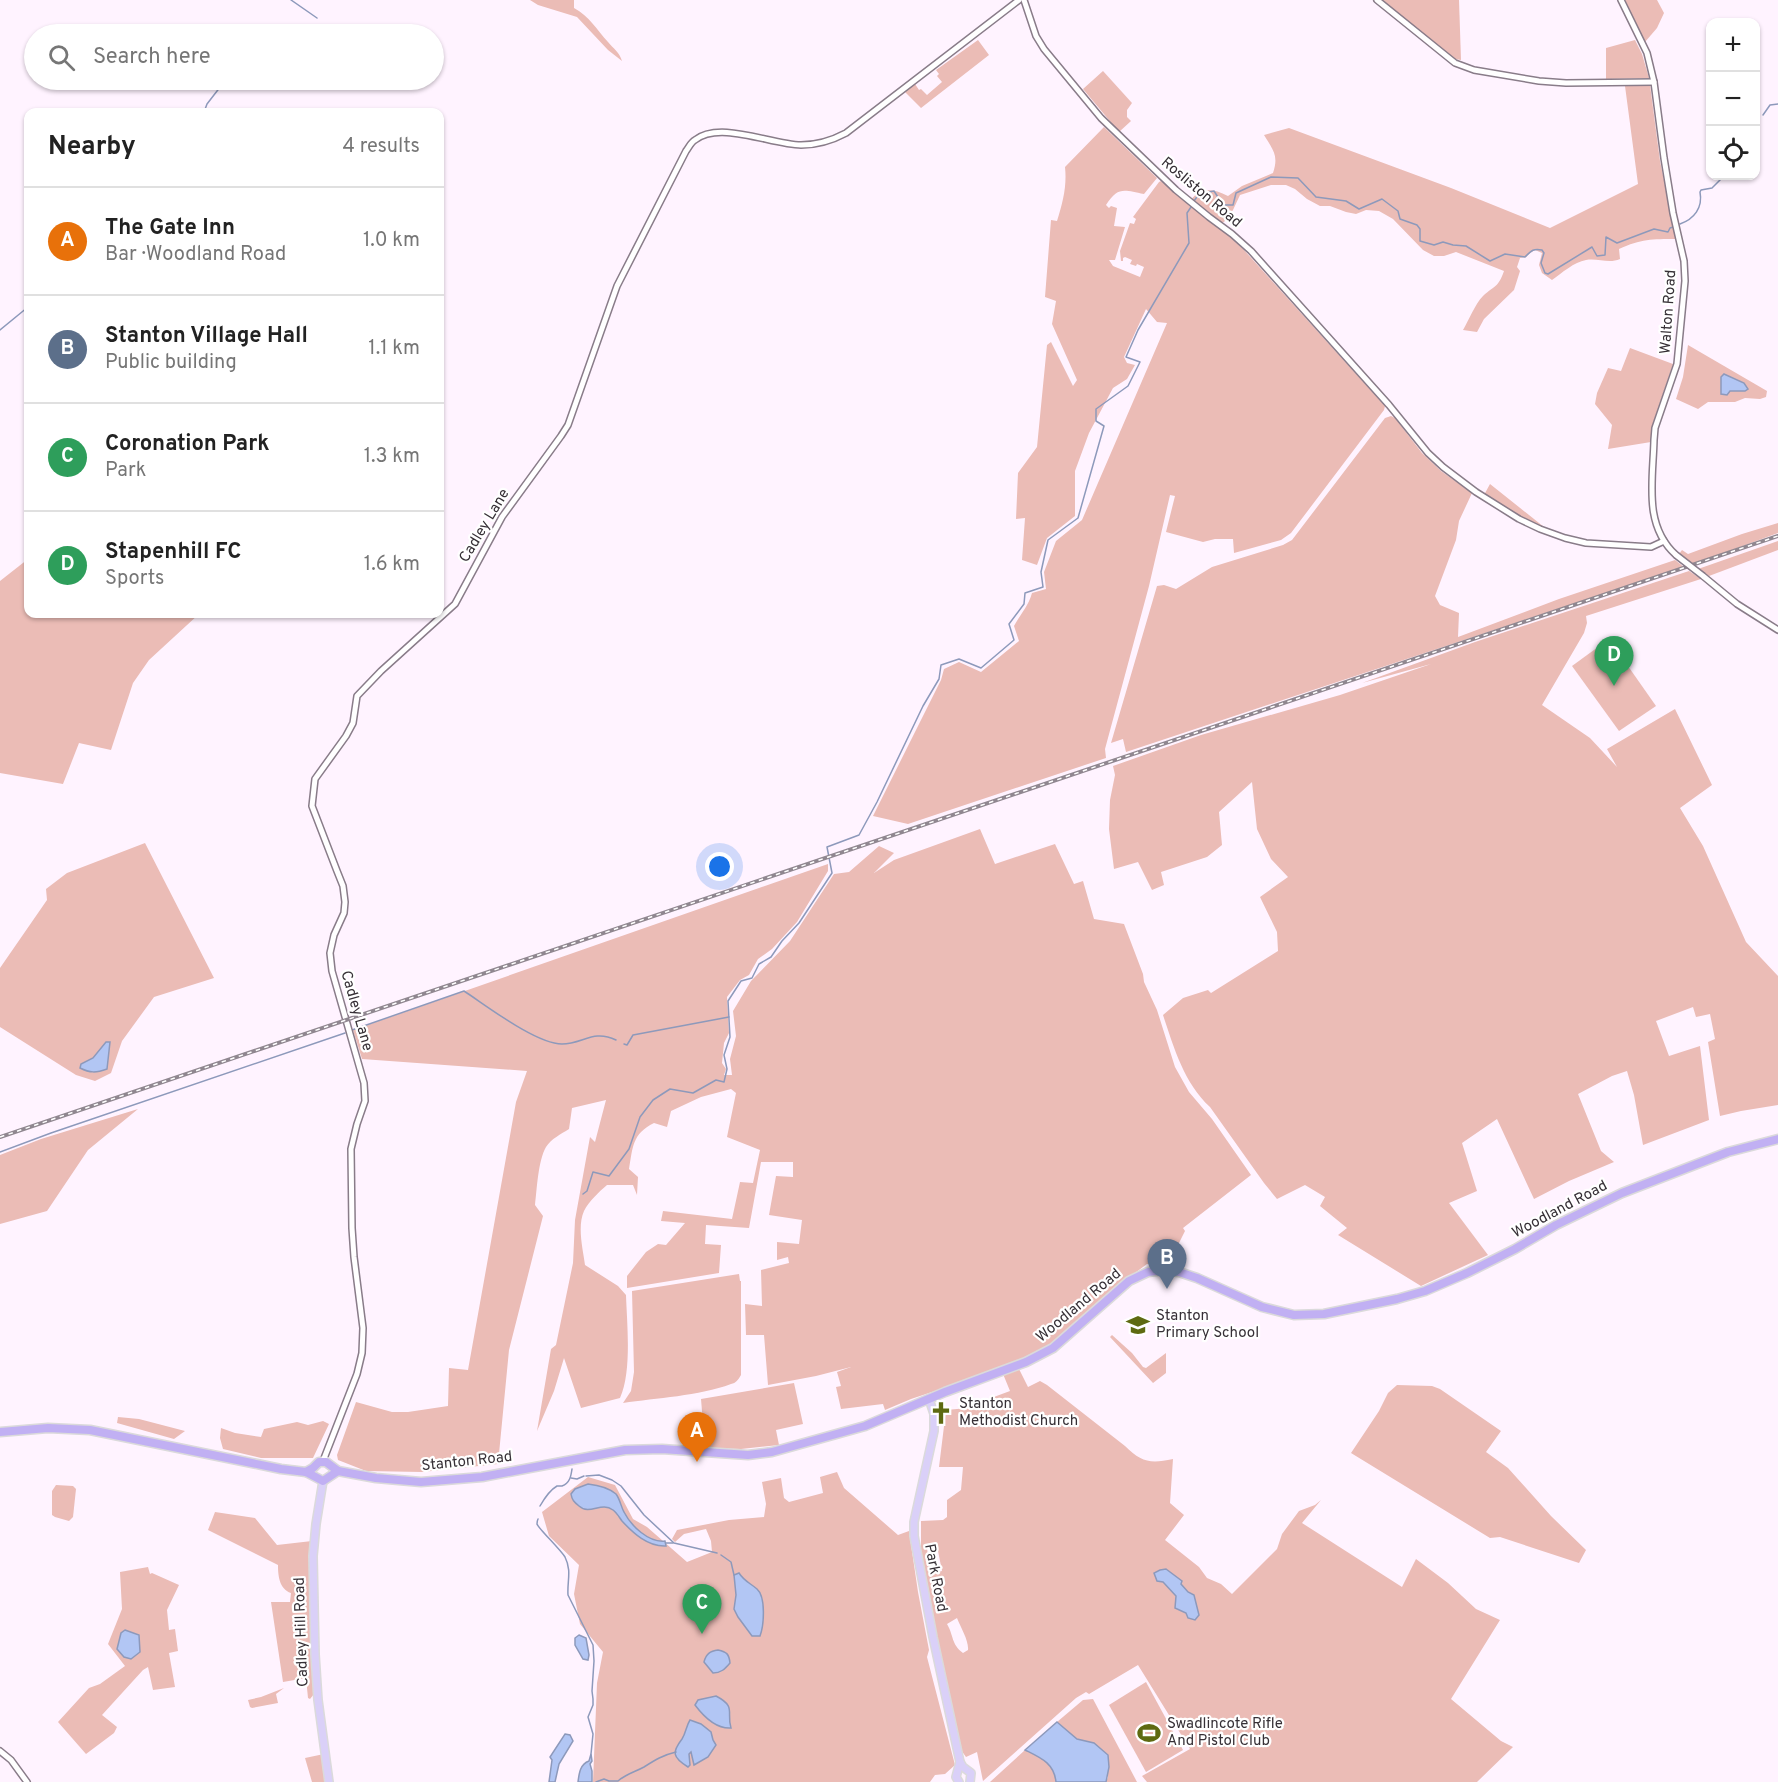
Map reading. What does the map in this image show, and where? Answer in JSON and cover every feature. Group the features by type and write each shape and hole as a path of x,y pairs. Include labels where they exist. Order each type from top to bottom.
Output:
{"highway":[{"name":"Woodland Road","path":"564,1461 642,1449 748,1455 772,1452 865,1426 1017,1366 1053,1348 1129,1281 1148,1272 1169,1270 1188,1274 1262,1307 1280,1313 1309,1316 1403,1298 1444,1283 1506,1254 1567,1219 1622,1193 1746,1146 1778,1139"},
{"name":"Stanton Road","path":"0,1432 48,1428 90,1430 281,1469 323,1471 410,1481 491,1475 564,1461"}],"main road":[{"name":"Park Road","path":"929,1399 934,1414 933,1432 914,1522 914,1536 960,1762 957,1776 959,1782"},
{"name":"Cadley Hill Road","path":"323,1471 314,1556 314,1632 316,1676 328,1782"},
{"path":"960,1762 971,1775 970,1781"},
{"path":"958,1772 967,1769"}],"street":[{"name":"Cadley Lane","path":"444,613 454,604 502,517 568,424 617,286 693,141 711,133 725,132 792,145 832,141 846,133 1021,0"},
{"name":"Rosliston Road","path":"1021,0 1044,49 1101,118 1176,190 1251,251 1438,463 1476,492 1519,519 1554,534 1586,543 1652,548 1664,541"},
{"path":"1377,0 1455,63 1474,70 1566,83 1654,82"},
{"name":"Walton Road","path":"1621,0 1644,46 1654,82 1664,158 1684,261 1685,281 1677,364 1655,428 1653,515 1664,541 1676,555 1753,616 1778,630"},
{"name":"Cadley Lane","path":"323,1471 357,1374 362,1353 363,1328 352,1237 351,1149 365,1101 364,1083 332,971 330,953 334,935 344,914 345,902 337,871 312,806 315,779 346,736 352,723 357,696 439,618"},
{"path":"0,1751 11,1760 27,1782"}],"shaded area":[{"path":"530,0 574,0 574,8 593,24 622,61 608,50 577,17 538,5"},
{"path":"1382,0 1459,0 1461,60 1455,59"},
{"path":"1625,0 1657,0 1664,13 1657,28 1645,42"},
{"path":"978,40 989,55 921,108 905,92 915,84 927,95 942,82 936,70"},
{"path":"1635,40 1649,78 1606,79 1606,48"},
{"path":"1103,71 1132,103 1127,110 1127,117 1131,121 1119,132 1083,89"},
{"path":"1650,85 1660,161 1676,239 1640,241 1619,249 1620,259 1582,261 1552,280 1542,273 1539,265 1542,253 1535,250 1526,257 1520,258 1517,267 1520,271 1514,290 1484,319 1477,332 1463,330 1477,303 1498,283 1504,271 1456,252 1434,256 1423,250 1393,219 1379,211 1366,210 1356,214 1330,206 1320,206 1286,185 1271,185 1240,195 1224,222 1217,225 1244,250 1385,406 1384,410 1291,533 1281,540 1234,553 1233,539 1203,542 1166,532 1175,496 1170,495 1149,586 1105,749 1106,758 908,824 873,816 941,680 944,669 959,662 981,672 1019,641 1014,626 1032,593 1046,589 1044,572 1056,541 1082,520 1167,323 1157,322 1146,309 1124,357 1127,363 1135,365 1127,379 1113,388 1089,433 1075,471 1075,516 1047,538 1037,565 1022,560 1025,518 1016,519 1018,473 1037,447 1047,345 1051,342 1073,386 1077,380 1052,324 1056,301 1045,297 1051,220 1057,221 1061,207 1065,187 1065,167 1104,127 1157,178 1144,194 1131,191 1118,192 1106,205 1109,208 1111,206 1117,208 1114,226 1125,227 1115,260 1109,260 1113,266 1140,277 1144,267 1130,264 1132,260 1125,257 1121,261 1120,251 1130,223 1134,224 1136,219 1133,217 1159,182 1161,181 1188,204 1196,194 1205,190 1216,191 1228,196 1242,186 1273,173 1275,157 1264,135 1289,128 1451,188 1550,228 1638,184 1625,86"},
{"path":"1688,345 1767,391 1766,397 1745,398 1735,402 1708,402 1698,409 1676,399 1683,377"},
{"path":"1630,348 1673,364 1653,423 1651,442 1608,449 1612,425 1595,404 1597,393 1608,368 1621,371"},
{"path":"1391,416 1422,453 1441,471 1472,493 1459,521 1456,540 1435,596 1440,605 1459,613 1458,637 1559,599 1675,560 1684,567 1126,752 1123,739 1111,743 1157,586 1164,585 1176,589 1212,567 1283,545 1292,540 1385,418"},
{"path":"1490,484 1544,527 1568,536 1545,528 1524,519 1484,495"},
{"path":"1778,523 1778,533 1691,565 1679,554 1682,550 1688,554"},
{"path":"1778,541 1778,550 1709,576 1698,569"},
{"path":"24,562 24,618 195,618 149,660 133,683 111,750 79,743 63,784 0,773 0,581"},
{"path":"1689,571 1701,579 1586,616 1587,623 1584,633 1542,705 1590,738 1617,767 1607,749 1675,709 1712,785 1680,808 1703,846 1746,942 1778,976 1778,1105 1720,1116 1708,1042 1715,1039 1710,1014 1696,1017 1693,1007 1656,1021 1669,1056 1700,1046 1709,1120 1643,1145 1627,1071 1612,1076 1578,1094 1601,1151 1614,1162 1534,1199 1497,1119 1462,1143 1477,1191 1449,1203 1488,1255 1421,1286 1338,1235 1347,1228 1320,1206 1325,1197 1305,1185 1277,1199 1193,1087 1181,1064 1167,1027 1163,1015 1183,998 1208,990 1211,993 1278,951 1277,932 1260,897 1288,877 1271,859 1257,829 1252,782 1219,812 1222,845 1207,857 1161,872 1164,885 1152,890 1138,862 1114,869 1109,829 1110,800 1115,775 1113,766 1201,735 1340,695 1431,664 1362,683 1475,642"},
{"path":"1609,639 1656,706 1619,731 1572,666"},
{"path":"980,829 995,864 1055,844 1074,884 1083,881 1094,919 1124,924 1144,982 1157,1010 1175,1067 1189,1092 1212,1119 1251,1175 1183,1228 1185,1231 1169,1263 1147,1264 1119,1285 1060,1340 1017,1365 1028,1387 1040,1381 1047,1385 1141,1458 1152,1461 1173,1459 1170,1503 1184,1515 1165,1540 1199,1567 1207,1578 1221,1584 1232,1594 1277,1549 1282,1534 1299,1511 1321,1500 1302,1523 1402,1587 1416,1559 1448,1583 1476,1609 1500,1620 1451,1699 1501,1741 1513,1747 1477,1782 1147,1782 1142,1776 1190,1749 1138,1665 1089,1694 1086,1692 1076,1698 983,1781 977,1752 966,1757 961,1750 921,1561 921,1521 943,1520 947,1517 947,1500 961,1490 963,1467 939,1467 946,1410 979,1407 983,1401 1010,1391 1001,1369 885,1410 883,1404 841,1409 836,1387 841,1386 837,1372 851,1367 768,1385 764,1335 746,1335 745,1304 762,1306 761,1270 789,1263 788,1257 777,1260 777,1242 799,1244 802,1220 769,1215 776,1176 793,1177 793,1162 761,1162 749,1228 706,1225 705,1244 721,1245 719,1273 627,1288 627,1276 646,1252 658,1244 666,1245 685,1223 661,1221 663,1211 732,1219 740,1182 753,1183 760,1150 727,1137 736,1093 731,1089 701,1097 671,1111 667,1127 654,1123 647,1127 637,1137 629,1169 638,1177 637,1195 633,1185 607,1185 591,1200 584,1211 581,1231 585,1265 618,1286 626,1295 627,1362 624,1387 620,1398 581,1408 564,1358 554,1391 537,1431 551,1349 556,1345 573,1263 575,1220 590,1137 595,1142 606,1100 572,1108 569,1129 548,1144 543,1153 535,1205 543,1216 509,1350 498,1464 422,1472 366,1471 338,1460 337,1455 356,1402 392,1412 448,1406 449,1368 468,1370 516,1102 527,1071 362,1059 353,1030 828,864 828,871 797,922 772,949 758,959 749,975 740,980 727,997 729,1033 724,1043 722,1063 726,1069 724,1075 732,1075 730,1059 736,1036 733,1011 751,981 790,941 834,874 849,872 879,846 894,853 874,873 894,860","holes":["937,1546 942,1571 937,1572 936,1565 929,1566 927,1548","1166,1569 1188,1592 1175,1608 1176,1596 1154,1573","957,1618 968,1650 963,1653 956,1646 947,1624"]},
{"path":"145,843 214,978 154,997 122,1041 111,1073 95,1081 76,1075 0,1027 0,968 47,900 46,889 67,873"},
{"path":"138,1109 88,1150 47,1211 0,1224 0,1155 41,1139"},
{"path":"739,1274 741,1281 741,1375 737,1381 705,1391 623,1403 631,1391 634,1372 632,1291"},
{"path":"1112,1335 1146,1368 1166,1353 1166,1373 1153,1383 1110,1337"},
{"path":"794,1383 803,1424 776,1430 779,1445 741,1449 705,1448 701,1399"},
{"path":"1397,1385 1432,1386 1440,1389 1501,1431 1486,1452 1508,1468 1551,1516 1586,1550 1579,1563 1500,1537 1490,1538 1351,1453 1388,1393"},
{"path":"118,1417 139,1419 185,1431 174,1439 117,1423"},
{"path":"323,1421 329,1424 313,1458 261,1458 223,1449 220,1438 221,1428 235,1433 261,1437 264,1429 297,1422 308,1425"},
{"path":"837,1472 844,1488 898,1535 909,1531 929,1650 927,1657 955,1765 945,1774 935,1775 930,1782 593,1782 597,1683 603,1652 580,1624 574,1594 579,1565 549,1536 542,1512 588,1477 615,1485 633,1519 647,1527 687,1562 712,1552 711,1541 706,1529 684,1534 675,1542 672,1539 677,1530 729,1520 764,1517 766,1504 762,1482 781,1478 784,1498 789,1502 823,1493 820,1477"},
{"path":"56,1485 73,1486 76,1489 73,1517 69,1521 52,1515 52,1491"},
{"path":"215,1512 255,1518 277,1545 312,1541 311,1652 314,1694 310,1699 306,1678 283,1682 271,1602 290,1602 291,1593 282,1585 278,1565 208,1530"},
{"path":"148,1567 150,1574 179,1585 167,1610 169,1630 175,1629 178,1651 169,1653 175,1687 153,1690 148,1667 143,1670 102,1715 117,1727 114,1733 86,1754 58,1722 89,1688 100,1684 125,1666 108,1644 122,1609 120,1572"},
{"name":"Swadlincote Rifle And Pistol Club","path":"1146,1682 1183,1750 1146,1772 1109,1705"},
{"path":"284,1688 276,1694 278,1703 250,1707 248,1700"},
{"path":"1093,1699 1137,1782 1106,1782 1108,1755 1094,1743 1077,1739 1057,1722 1083,1700"},
{"path":"1025,1750 1050,1766 1056,1782 990,1782"},
{"path":"324,1754 327,1782 312,1782 305,1758"}],"water":[{"path":"1724,374 1744,383 1748,389 1730,391 1727,395 1721,394 1721,377"},
{"path":"106,1042 110,1042 107,1069 93,1072 80,1068 81,1064 93,1058"},
{"path":"588,1484 603,1487 616,1494 627,1517 636,1528 653,1539 665,1541 666,1546 659,1546 641,1538 609,1508 587,1510 579,1506 571,1494 575,1489"},
{"path":"1166,1569 1182,1581 1181,1584 1194,1595 1199,1615 1195,1620 1188,1618 1186,1613 1175,1608 1176,1596 1163,1582 1157,1581 1154,1573"},
{"path":"739,1573 757,1589 762,1598 763,1618 760,1636 752,1636 734,1609 736,1595 734,1575"},
{"path":"125,1630 139,1635 140,1652 131,1659 124,1657 117,1649 121,1633"},
{"path":"579,1635 586,1638 588,1660 583,1659 575,1645 575,1638"},
{"path":"718,1650 727,1654 730,1663 723,1670 713,1673 704,1662 709,1653"},
{"path":"716,1696 729,1707 731,1728 720,1727 702,1714 695,1705 698,1700"},
{"path":"690,1720 701,1724 711,1732 716,1745 708,1757 694,1765 691,1752 688,1767 676,1757 675,1751"},
{"path":"1057,1722 1077,1739 1094,1743 1108,1755 1109,1767 1106,1782 1056,1782 1050,1766 1025,1750"},
{"path":"565,1734 570,1735 573,1741 559,1764 555,1782 549,1782 552,1760 550,1757"},
{"path":"591,1754 592,1782 578,1782 580,1770 589,1761"}],"waterway":[{"path":"291,0 317,18"},
{"path":"206,108 218,90"},
{"path":"1763,115 1770,105 1778,104"},
{"path":"1194,201 1199,194 1214,191 1223,205 1233,205 1236,193 1271,177 1298,178 1316,197 1346,201 1359,209 1382,199 1398,211 1400,219 1417,225 1420,229 1420,241 1434,245 1443,242 1466,246 1490,261 1505,254 1525,257 1536,249 1542,250 1544,253 1541,263 1545,273 1548,274 1592,247 1597,256 1605,255 1606,237 1617,243 1654,229 1668,232 1673,227"},
{"path":"1680,224 1689,219 1699,208 1701,190 1712,188 1720,180"},
{"path":"583,1194 587,1191 593,1172 609,1176 629,1149 640,1117 653,1100 670,1089 693,1093 716,1080 724,1082 727,1069 724,1055 730,1037 728,1001 741,981 752,978 759,964 771,957 799,923 832,873 827,847 859,835 923,706 939,679 941,665 959,659 981,668 1014,640 1009,624 1024,604 1025,593 1043,587 1041,572 1048,540 1078,518 1104,426 1096,421 1096,409 1128,386 1140,362 1126,357 1138,330 1189,243 1187,213 1191,207"},
{"path":"0,330 24,310"},
{"path":"352,1030 464,991 512,1023 551,1042 562,1044 594,1036 616,1040"},
{"path":"624,1044 627,1045 633,1035 729,1017"},
{"path":"0,1152 345,1033"},
{"path":"540,1506 552,1490 567,1483 572,1469"},
{"path":"586,1476 599,1475 621,1486 644,1515 674,1543 717,1553"},
{"path":"571,1478 577,1479 584,1476"},
{"path":"538,1519 538,1526 565,1557 569,1571 568,1595 593,1645 593,1705 588,1717 593,1734 591,1754"},
{"path":"666,1543 673,1543"},
{"path":"721,1555 731,1562 734,1575"},
{"path":"596,1782 604,1779 618,1781 659,1758 676,1752"}],"railway":[{"path":"0,1137 1778,536"}],"place":[{"name":"Stapenhill FC","path":"1614,686"},
{"name":"Stanton Village Hall","path":"1167,1289"},
{"name":"Stanton Primary School","path":"1138,1325"},
{"name":"Stanton Methodist Church","path":"941,1413"},
{"name":"The Gate Inn","path":"697,1462"},
{"name":"Coronation Park","path":"702,1634"},
{"name":"Swadlincote Rifle And Pistol Club","path":"1149,1733"}]}
